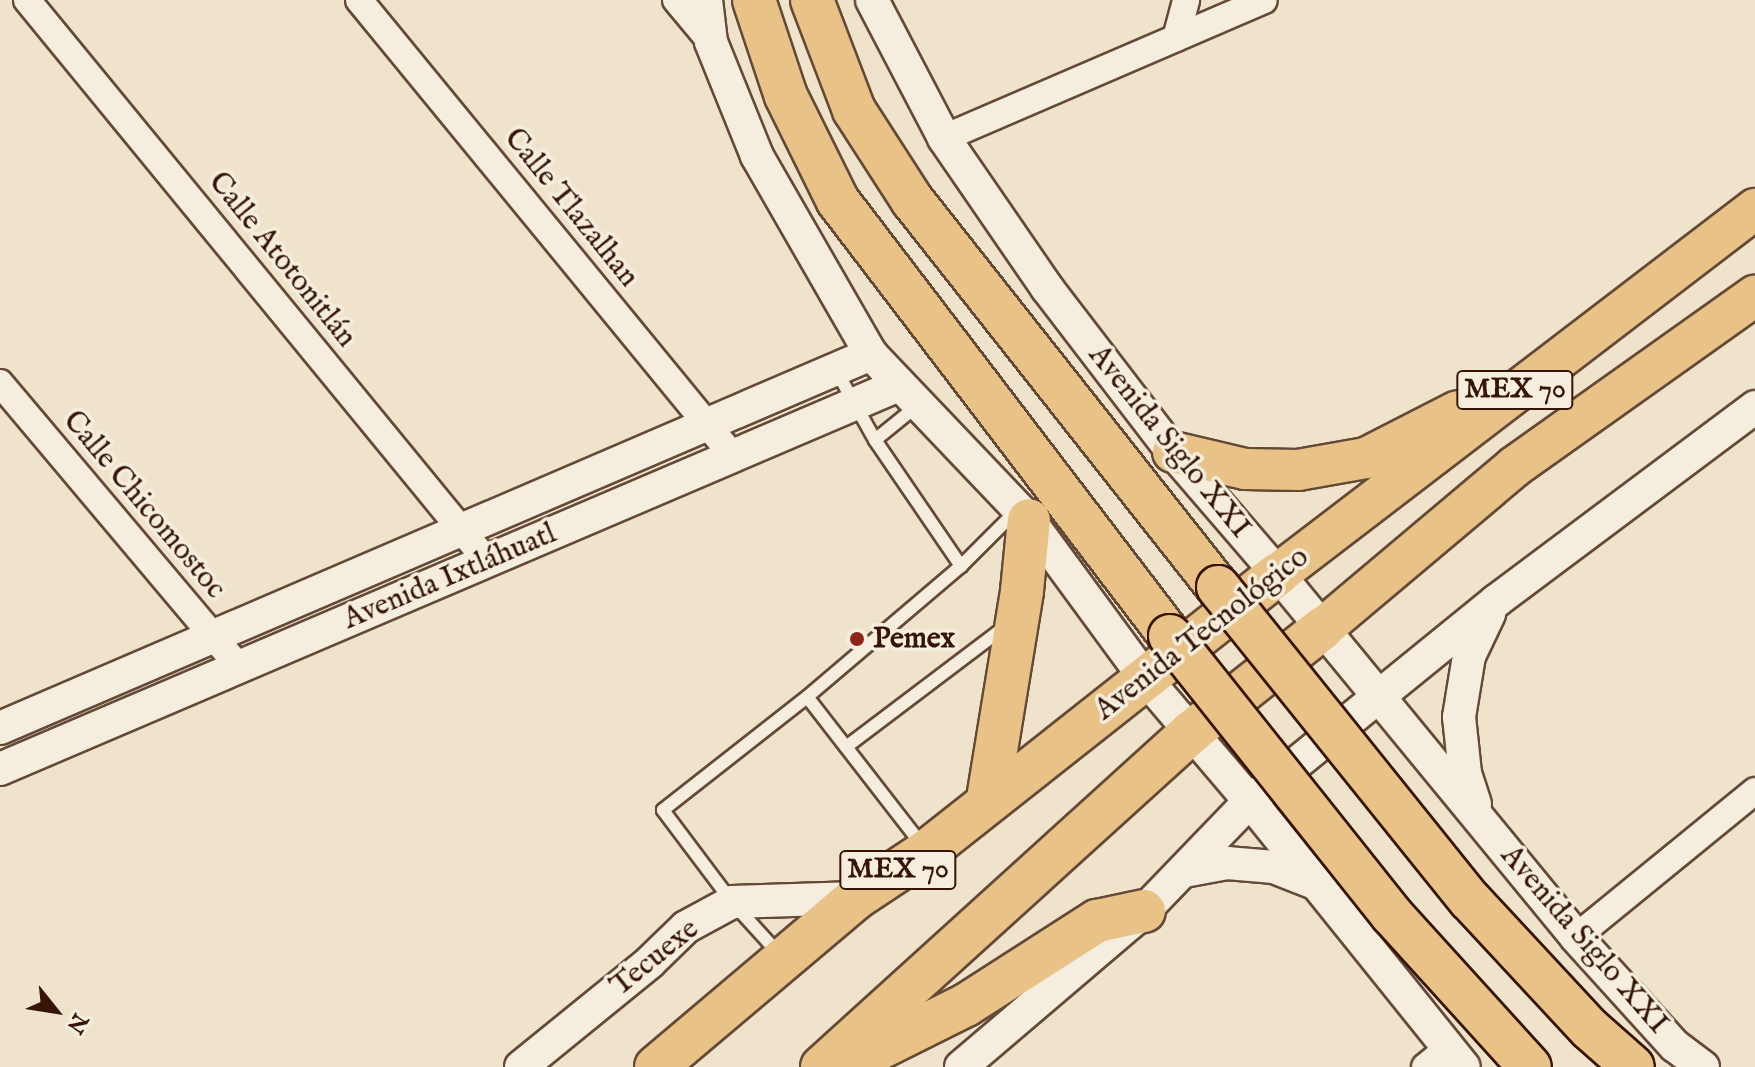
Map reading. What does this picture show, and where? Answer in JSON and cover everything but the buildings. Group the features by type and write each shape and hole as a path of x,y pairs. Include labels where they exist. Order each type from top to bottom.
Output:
{"highway":[{"path":"754,0 786,96 838,201 1170,636 1372,891 1530,1067"},
{"name":"Avenida Siglo XXI","path":"812,0 854,110 912,200 1470,900 1590,1029 1633,1067"},
{"path":"988,799 1018,617 1024,514"},
{"name":"Avenida Tecnológico","path":"656,1067 856,898 927,851 988,799 1278,574"},
{"name":"MEX 70","path":"822,1067 1190,733 1323,628"},
{"path":"843,1067 966,1005 1097,921 1144,911"}],"main road":[{"name":"Avenida Tecnológico","path":"1278,574 1755,209"},
{"name":"MEX 70","path":"1323,628 1514,467 1755,296"},
{"path":"1173,452 1245,469 1298,470 1366,458 1541,370"}],"street":[{"name":"Calle Atotonitlán","path":"27,0 487,561"},
{"name":"Calle Tlazalhan","path":"359,0 733,456"},
{"path":"676,0 711,42"},
{"path":"706,0 711,42 757,156 871,354 1024,514 1146,679 1318,884 1445,1061"},
{"path":"1176,38 1186,0"},
{"path":"944,138 1264,0"},
{"name":"Avenida Siglo XXI","path":"881,3 944,138 1047,288 1173,452 1323,628 1576,937 1675,1046 1703,1067"},
{"name":"Avenida Ixtláhuatl","path":"0,728 871,354"},
{"name":"Calle Chicomostoc","path":"0,383 239,667"},
{"name":"Avenida Ixtláhuatl","path":"0,769 856,404 909,395"},
{"path":"961,1067 1144,911 1250,801 1496,601 1755,407"},
{"path":"1485,825 1465,773 1459,717 1469,656 1496,601"},
{"path":"1576,937 1755,791"},
{"path":"1184,871 1227,863 1274,867 1318,884"},
{"name":"Tecuexe","path":"521,1067 650,962 686,927 732,902 856,898"}],"lane":[{"path":"836,369 875,440 961,566"},
{"path":"875,440 909,395"},
{"path":"785,960 732,902 663,810 807,697 1024,514"},
{"path":"846,747 1018,617"},
{"path":"807,697 927,851"}],"place":[{"name":"Pemex","path":"857,639"}]}
